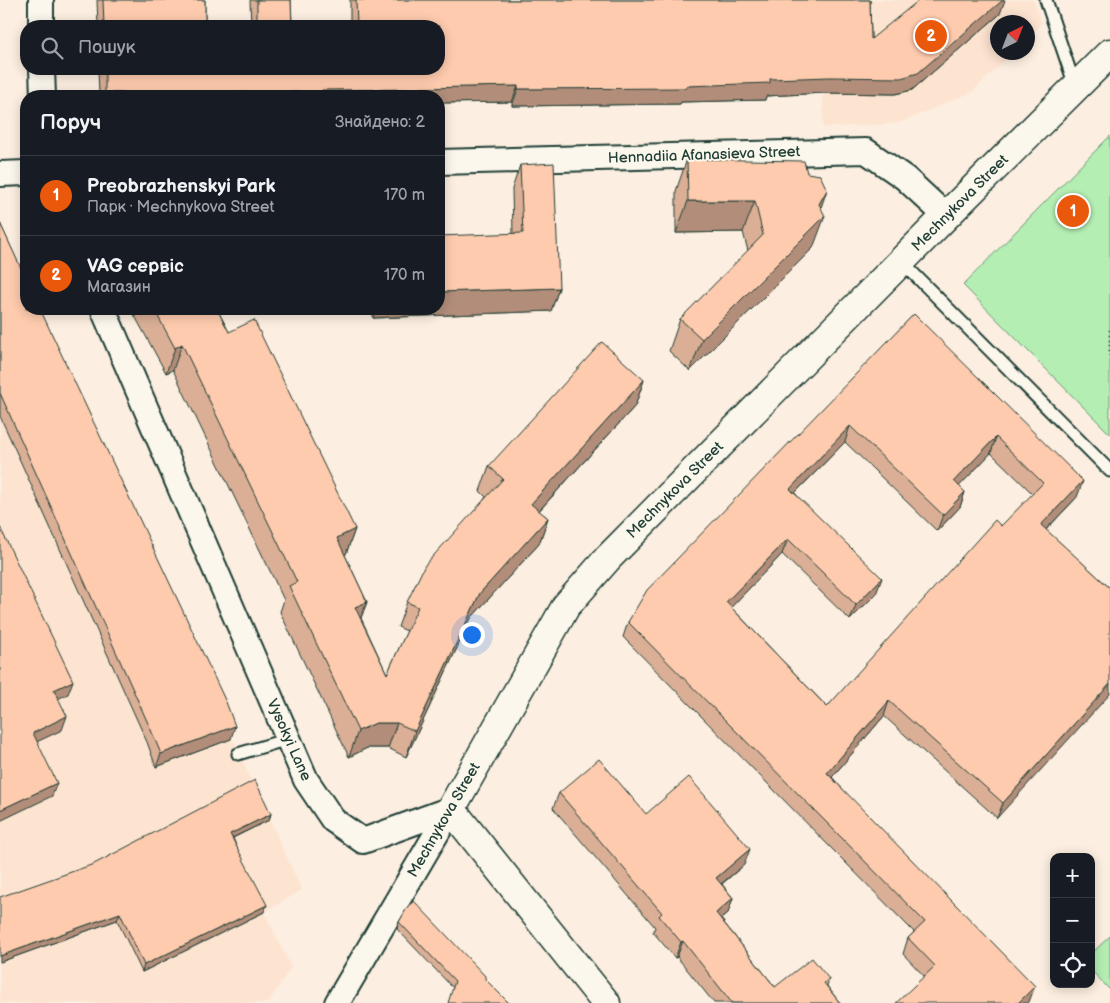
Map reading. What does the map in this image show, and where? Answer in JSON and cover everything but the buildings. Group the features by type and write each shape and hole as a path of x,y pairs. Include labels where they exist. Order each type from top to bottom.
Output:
{"main road":[{"name":"Mechnykova Street","path":"451,809 566,606 608,558 901,261 1110,53"},
{"path":"451,809 606,1003"}],"street":[{"path":"41,0 41,20"},
{"path":"42,75 43,90"},
{"name":"Hennadiia Afanasieva Street","path":"445,162 866,151 905,178 946,216"},
{"path":"0,174 20,173"},
{"name":"Vysokyi Lane","path":"106,315 306,780 333,820 363,840 451,809"},
{"name":"Mechnykova Street","path":"337,1003 451,809"}],"lane":[{"path":"1046,0 1076,87"},
{"path":"901,261 1110,471"},
{"path":"238,754 288,739"}],"path":[{"path":"1110,331 1110,357"}],"shaded area":[{"path":"824,0 1033,0 1042,23 1035,30 1035,15 990,15 990,60 1006,60 972,92 899,123 823,128"},
{"path":"0,235 20,292 20,315 37,315 302,890 264,912 291,967 268,1003 0,1003"}],"green space":[{"path":"1110,136 1110,434 963,285"},
{"path":"1110,936 1110,990 1095,974 1095,950"}],"place":[{"name":"VAG сервіс","path":"931,36"},
{"name":"Preobrazhenskyi Park","path":"1073,211"}]}
